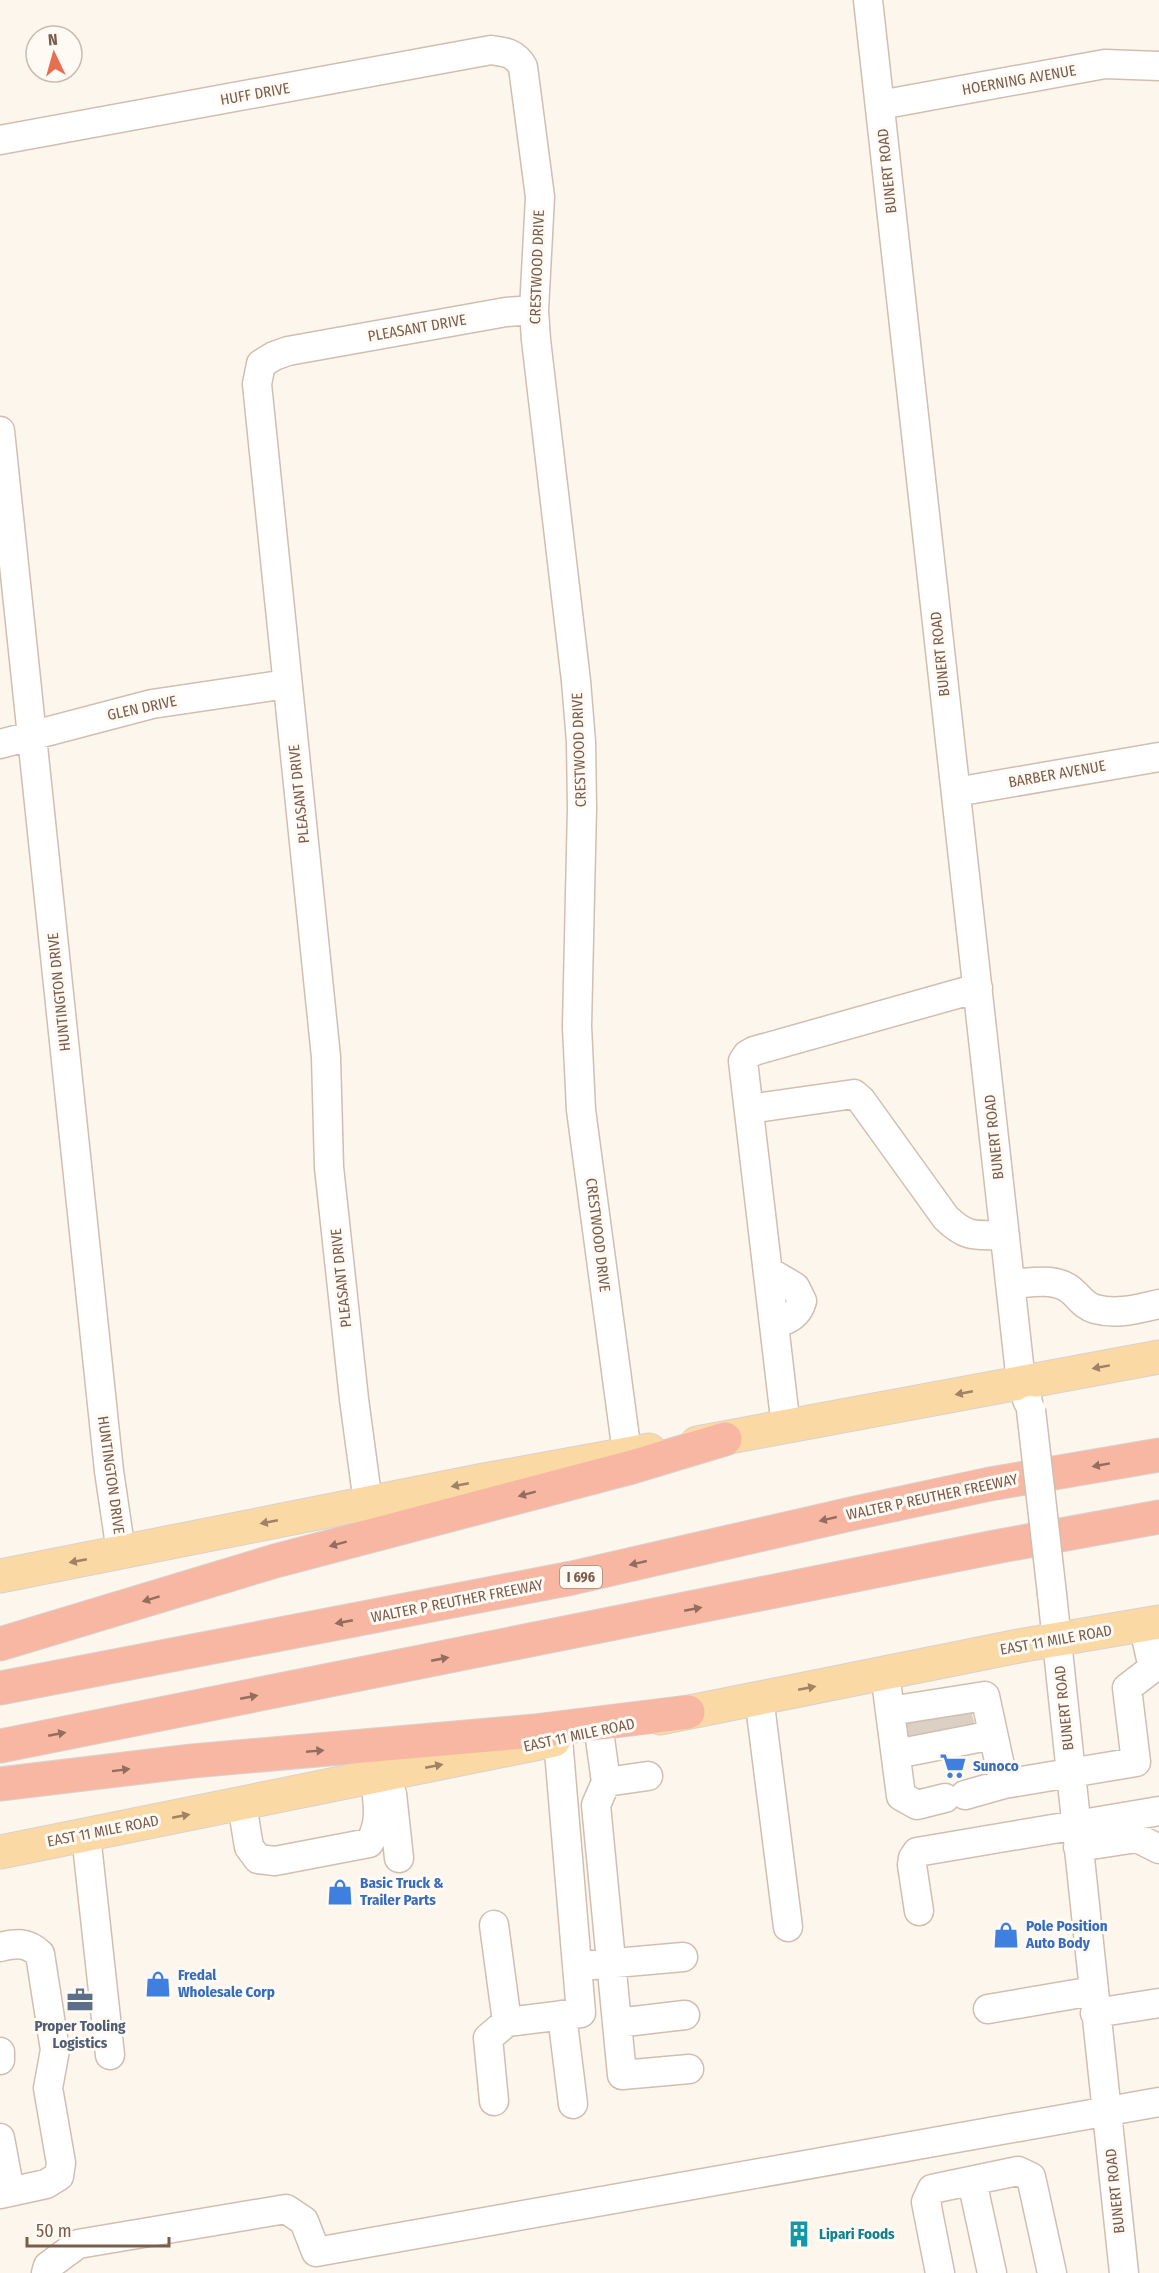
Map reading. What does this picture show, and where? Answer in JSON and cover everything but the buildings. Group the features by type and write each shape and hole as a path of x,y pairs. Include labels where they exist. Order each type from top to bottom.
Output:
{"highway":[{"path":"0,1644 275,1561 632,1467 725,1439"},
{"name":"WALTER P REUTHER FREEWAY","path":"0,1688 572,1578 855,1512 990,1484 1159,1455"},
{"path":"0,1746 995,1546 1159,1517"},
{"path":"0,1784 192,1761 534,1731 688,1712"}],"main road":[{"path":"0,1576 627,1453 725,1439 786,1427 1026,1396 1159,1357"},
{"name":"EAST 11 MILE ROAD","path":"0,1852 383,1776 759,1697 1151,1623"}],"street":[{"name":"BUNERT ROAD","path":"868,0 1010,1284 1052,1593 1124,2273"},
{"name":"HUFF DRIVE","path":"0,140 483,51 511,53"},
{"name":"CRESTWOOD DRIVE","path":"511,53 523,67 540,197 534,310 581,742 582,808 577,1026 581,1110 627,1453"},
{"name":"HOERNING AVENUE","path":"880,105 1105,64 1159,66"},
{"name":"PLEASANT DRIVE","path":"368,1503 354,1399 329,1167 326,1057 257,384 261,364 273,356 288,351 506,312 534,310"},
{"name":"HUNTINGTON DRIVE","path":"0,431 109,1471 121,1552"},
{"name":"GLEN DRIVE","path":"0,744 152,704 287,684"},
{"name":"BARBER AVENUE","path":"956,792 1159,757"},
{"path":"786,1427 743,1061 754,1051 978,988"},
{"path":"749,1109 854,1094 861,1100 939,1209 955,1227 961,1232 972,1235 1005,1235"},
{"path":"1010,1284 1050,1281 1073,1291 1080,1301 1092,1308 1117,1312 1159,1304"},
{"path":"917,1805 976,1791 1136,1762 1127,1688 1156,1667 1151,1623"},
{"path":"885,1673 931,1726 993,1735"},
{"path":"985,1696 993,1735 976,1791 982,1806 950,1813 917,1805 901,1796 931,1726 985,1696"},
{"path":"759,1697 788,1927"},
{"path":"599,1731 606,1782 596,1805 622,2075 688,2069"},
{"path":"494,2101 489,2038 507,2022 581,2013 558,1739"},
{"path":"242,1804 249,1846 258,1859 275,1861 369,1843 375,1834 379,1820 383,1776"},
{"path":"383,1776 399,1858"},
{"path":"606,1782 648,1776"},
{"path":"1077,1837 1159,1811"},
{"path":"86,1835 110,2055"},
{"path":"919,1911 912,1865 917,1852 1077,1837 1137,1838 1159,1850"},
{"path":"494,1925 507,2022"},
{"path":"0,1947 18,1943 31,1946 40,1954 55,2050 48,2088 61,2163 59,2176 46,2184 5,2193 0,2138"},
{"path":"577,1966 683,1956"},
{"path":"988,2009 1094,2002 1159,2003"},
{"path":"562,2015 573,2104"},
{"path":"617,2024 685,2015"},
{"path":"0,2052 0,2060"},
{"path":"46,2273 48,2266 78,2244 286,2209 304,2221 316,2252 1159,2102"},
{"path":"940,2273 926,2202 932,2189 1018,2171 1031,2177 1052,2273"},
{"path":"972,2181 992,2273"}],"tunnel":[{"path":"957,1712 962,1731"},
{"path":"936,1716 941,1735"},
{"path":"912,1720 916,1740"}],"place":[{"name":"Sunoco","path":"953,1766"},
{"name":"Basic Truck & Trailer Parts","path":"340,1892"},
{"name":"Pole Position Auto Body","path":"1006,1935"},
{"name":"Fredal Wholesale Corp","path":"158,1984"},
{"name":"Proper Tooling Logistics","path":"80,2000"},
{"name":"Lipari Foods","path":"799,2234"}]}
